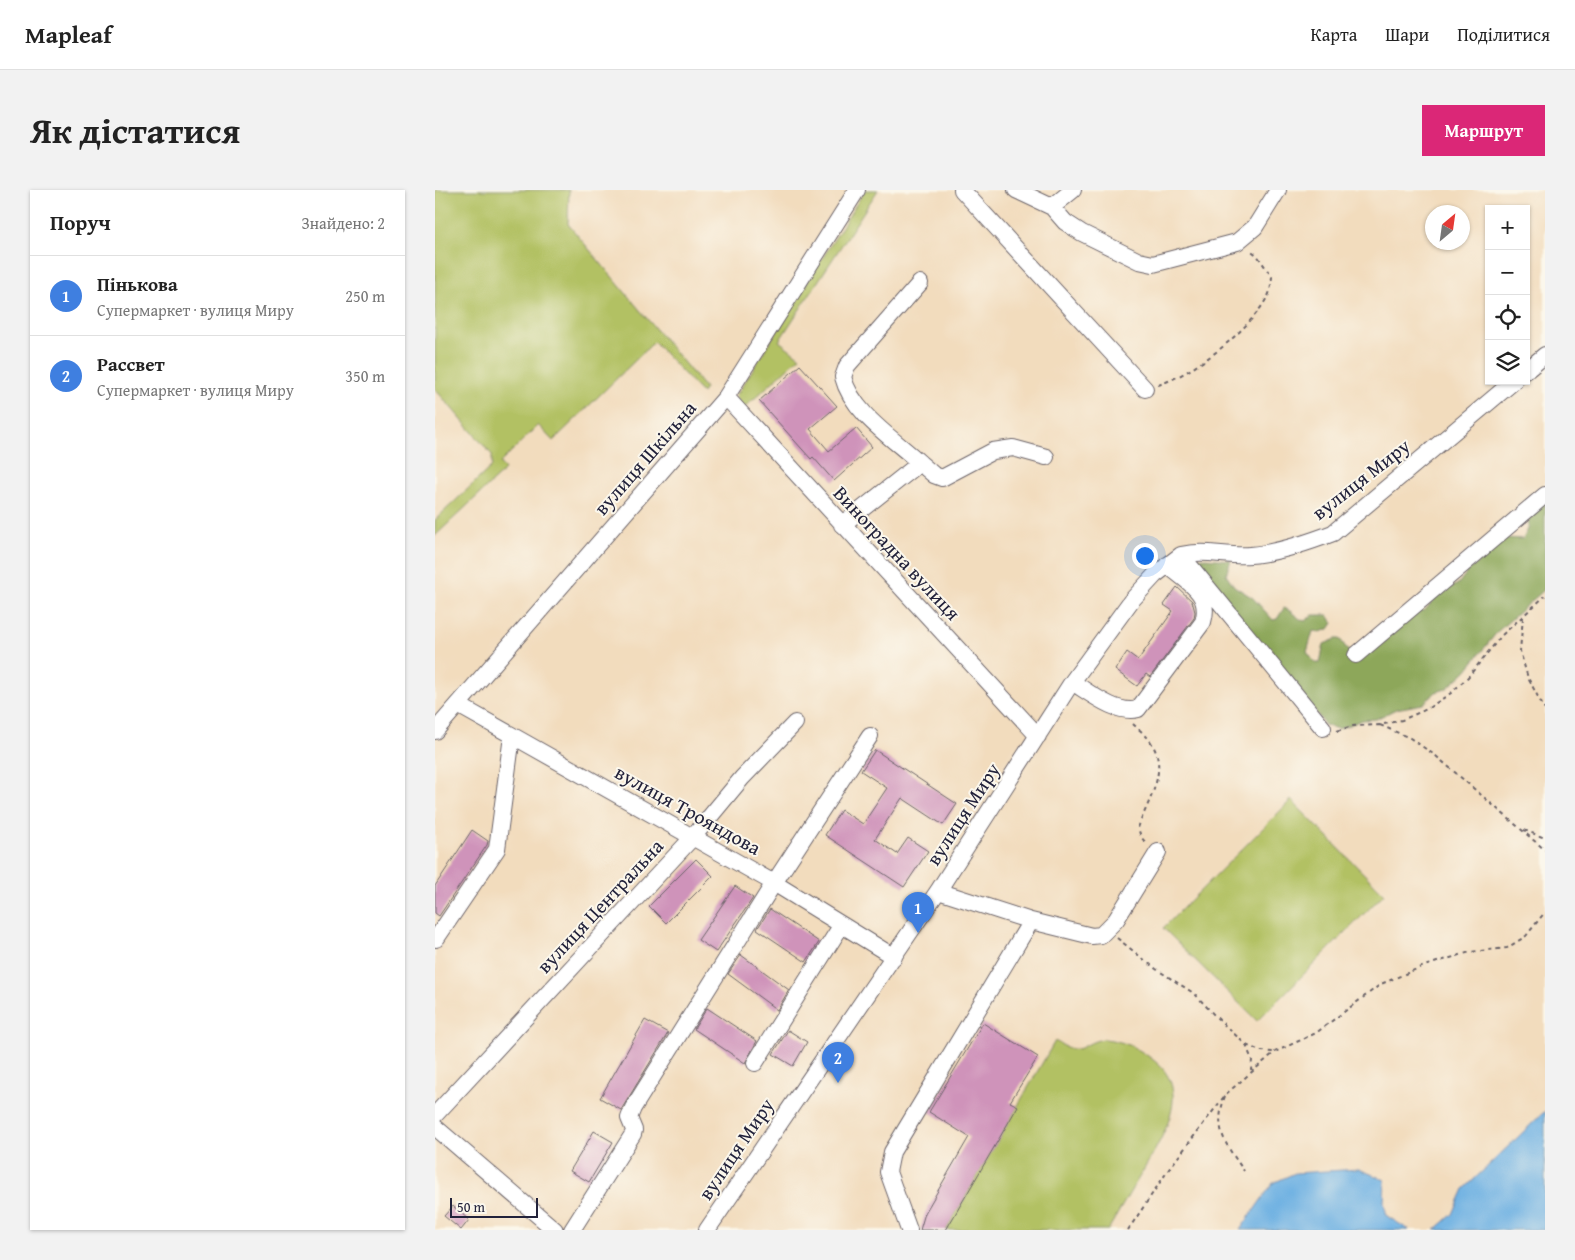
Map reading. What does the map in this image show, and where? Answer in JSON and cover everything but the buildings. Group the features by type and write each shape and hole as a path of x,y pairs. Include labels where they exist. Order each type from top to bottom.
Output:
{"street":[{"name":"вулиця Шкільна","path":"435,730 458,706 726,397 857,190"},
{"path":"963,190 1145,389"},
{"path":"1016,190 1052,207 1065,222 1082,233 1139,261 1153,264 1237,242 1255,227 1279,190"},
{"path":"1052,207 1073,190"},
{"path":"920,282 847,366 843,377 849,394 868,416 920,463 934,475 942,478 993,452 1013,448 1046,457"},
{"path":"1530,368 1545,355"},
{"name":"вулиця Миру","path":"707,1230 938,891 1072,682 1131,602 1167,566 1181,555 1196,551 1250,555 1302,544 1333,533 1509,385"},
{"name":"Виноградна вулиця","path":"726,397 841,525 1038,736"},
{"path":"841,525 920,463"},
{"path":"1356,655 1545,496"},
{"path":"1181,555 1323,728"},
{"path":"1072,682 1120,709 1129,711 1138,709 1203,622 1206,611 1205,601 1195,589 1167,566"},
{"name":"вулиця Трояндова","path":"458,706 773,883 894,957"},
{"name":"вулиця Центральна","path":"435,1115 693,837 742,778 795,723"},
{"path":"436,940 497,849 512,736"},
{"path":"572,1230 633,1134 634,1130 629,1118 633,1108 773,883 870,736"},
{"path":"938,891 1031,922 1092,936 1101,935 1108,930 1156,857"},
{"path":"909,1230 888,1172 892,1152 1031,922"},
{"path":"755,1063 841,926"},
{"path":"435,1127 555,1230"}],"path":[{"path":"1145,389 1169,381 1223,348 1269,295 1271,277 1257,255 1237,242"},
{"path":"1323,728 1334,732 1352,726 1380,725 1402,720 1427,709 1451,693 1468,677 1502,635 1545,596"},
{"path":"1523,617 1520,651 1528,678 1545,710"},
{"path":"1120,709 1152,744 1158,762 1154,794 1138,828 1141,837 1156,857"},
{"path":"1380,725 1410,738 1436,756 1545,850"},
{"path":"1522,829 1545,838"},
{"path":"1128,1230 1169,1168 1226,1094 1275,1052 1316,1033 1381,984 1423,966 1470,952 1507,948 1526,936 1545,912"},
{"path":"1108,930 1156,969 1195,994 1246,1045 1267,1052 1275,1052"},
{"path":"1246,1045 1252,1060 1251,1071"},
{"path":"1226,1094 1220,1114 1220,1133 1243,1171"}],"green space":[{"path":"435,190 569,190 568,224 705,388 702,393 654,342 553,441 538,425 500,463 505,470 435,536 435,520 492,466 492,455 435,389"},
{"path":"865,190 878,190 779,341 800,357 743,409 736,396"},
{"path":"1545,501 1545,589 1498,631 1466,671 1446,689 1436,692 1423,704 1396,709 1376,719 1363,720 1338,729 1325,725 1273,655 1272,648 1266,651 1192,557 1231,560 1226,574 1234,586 1253,598 1273,620 1277,619 1284,608 1305,621 1313,615 1328,615 1333,623 1329,629 1320,632 1313,631 1307,652 1315,663 1320,663 1324,644 1340,639 1349,652 1418,610 1424,611 1441,592 1458,584 1467,572 1505,538 1523,539 1528,529 1529,516"},
{"path":"1291,800 1384,894 1257,1021 1163,928"},
{"path":"1103,1039 1129,1045 1152,1059 1165,1071 1171,1085 1173,1099 1166,1129 1108,1230 946,1230 1055,1041 1071,1049 1076,1049"}],"water":[{"path":"1545,1111 1545,1230 1435,1230 1453,1214 1464,1189"},
{"path":"1359,1169 1385,1180 1384,1203 1387,1216 1409,1230 1240,1230 1273,1183 1295,1173"}],"place":[{"name":"Пінькова","path":"918,933"},
{"name":"Рассвет","path":"838,1083"}]}
